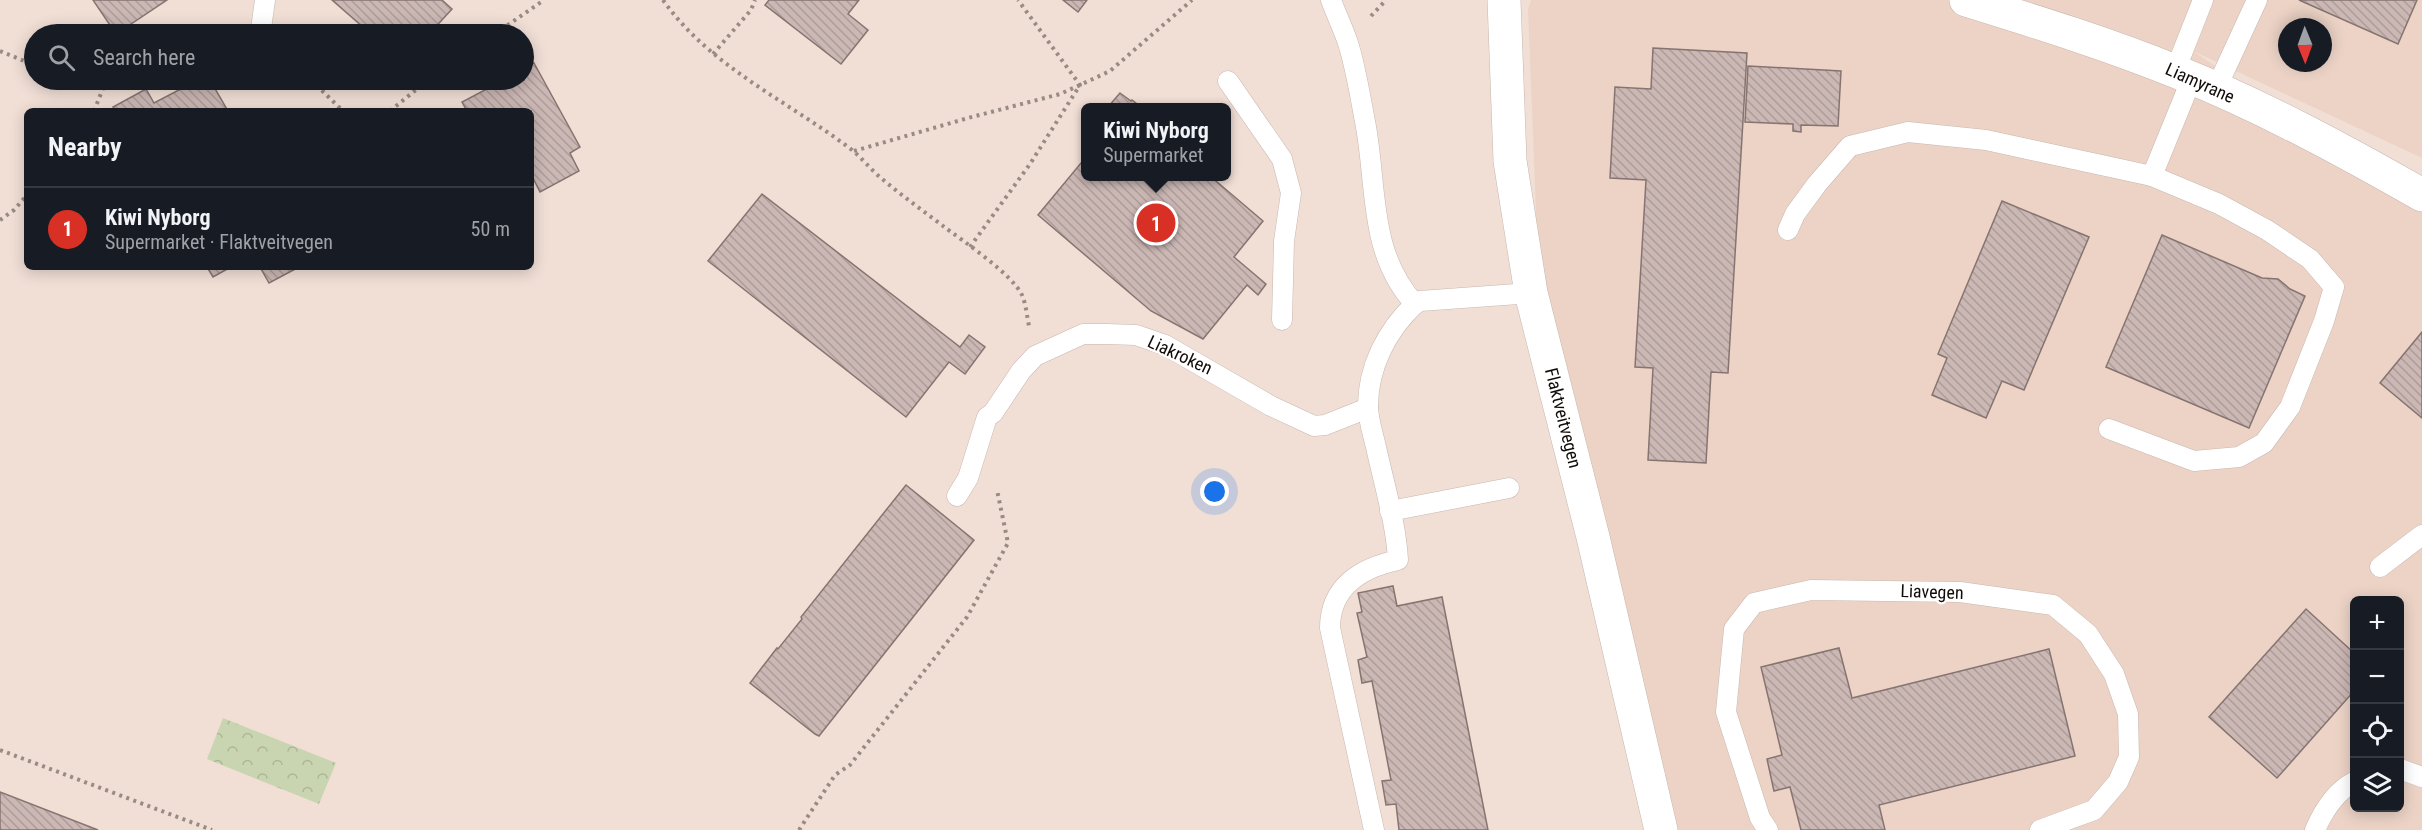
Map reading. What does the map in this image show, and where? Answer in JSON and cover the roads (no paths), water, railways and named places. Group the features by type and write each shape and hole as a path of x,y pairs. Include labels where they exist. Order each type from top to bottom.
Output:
{"main road":[{"name":"Flaktveitvegen","path":"1504,0 1510,161 1531,293 1593,537 1661,830"},
{"name":"Liamyrane","path":"1966,0 2105,44 2195,79 2288,123 2422,195"}],"lane":[{"path":"262,24 265,0"},
{"path":"1331,0 1347,42 1361,105 1376,215 1387,263 1402,290 1415,304"},
{"path":"2195,79 2204,0"},
{"path":"2152,176 2195,79 2257,0"},
{"path":"1228,81 1282,159 1291,193 1284,242 1282,320"},
{"path":"1788,230 1795,214 1817,184 1850,146 1908,132 1986,140 2152,176 2219,204 2267,230 2310,259 2334,287 2324,321 2290,407 2264,444 2239,457 2194,461 2109,429"},
{"path":"1374,830 1330,628 1330,612 1334,600 1359,574 1398,560 1368,408 1369,388 1383,344 1404,314 1420,301 1531,293"},
{"name":"Liakroken","path":"957,496 968,478 987,417 993,413 1020,371 1035,356 1083,334 1136,335 1173,349 1271,406 1314,426 1325,425 1368,408"},
{"path":"1390,511 1509,488"},
{"path":"2380,567 2422,535"},
{"name":"Liavegen","path":"1768,830 1760,818 1726,712 1734,629 1754,603 1810,590 1960,592 2053,605 2088,634 2114,674 2128,714 2129,757 2118,782 2094,810 2040,830"},
{"path":"2404,771 2422,777"},
{"path":"2315,830 2323,811 2350,784"}],"place":[{"name":"Kiwi Nyborg","path":"1156,223"}]}
